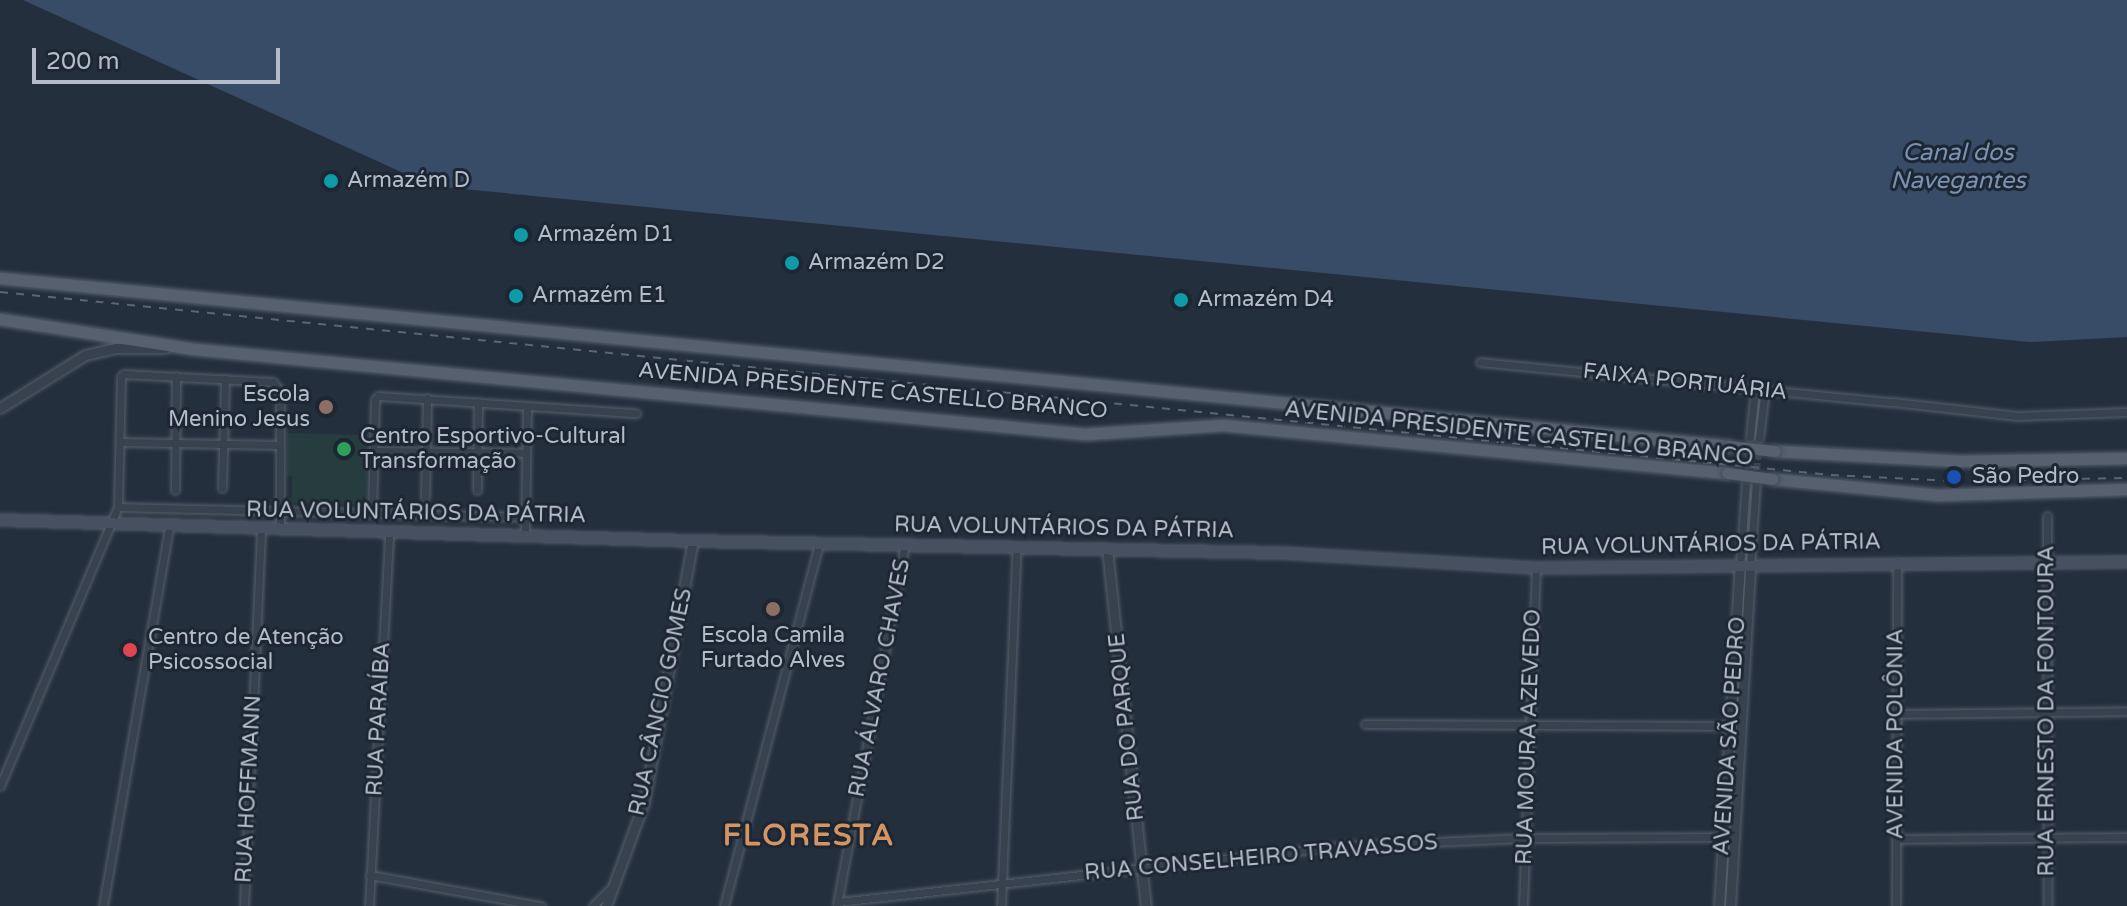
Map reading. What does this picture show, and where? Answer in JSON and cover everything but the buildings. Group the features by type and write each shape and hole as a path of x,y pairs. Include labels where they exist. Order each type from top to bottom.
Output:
{"main road":[{"name":"AVENIDA PRESIDENTE CASTELLO BRANCO","path":"0,278 1775,451 1957,461 2127,458"},
{"name":"AVENIDA PRESIDENTE CASTELLO BRANCO","path":"0,319 194,349 1085,434 1223,425 1938,495 2127,489"},
{"name":"RUA VOLUNTÁRIOS DA PÁTRIA","path":"0,520 693,541 1282,553 1536,568 2127,562"}],"street":[{"path":"0,408 85,355 102,349 194,349"},
{"name":"FAIXA PORTUÁRIA","path":"1480,362 2017,416 2127,412"},
{"path":"0,786 118,507 121,377 124,374 225,379 278,386 280,529"},
{"path":"175,490 176,376"},
{"path":"222,488 225,379"},
{"path":"1755,389 1754,438 1765,390"},
{"path":"372,514 378,396 636,413"},
{"path":"425,497 427,398"},
{"path":"477,490 478,402"},
{"path":"525,534 527,406"},
{"path":"120,442 280,445"},
{"path":"373,451 526,453"},
{"path":"1745,567 1751,482"},
{"path":"118,507 525,517"},
{"name":"RUA ERNESTO DA FONTOURA","path":"2047,516 2048,906"},
{"path":"103,906 169,526"},
{"name":"RUA HOFFMANN","path":"244,906 261,529"},
{"name":"RUA PARAÍBA","path":"369,906 389,531"},
{"name":"RUA CÂNCIO GOMES","path":"606,906 644,802 693,541"},
{"path":"724,906 819,543"},
{"name":"RUA ÁLVARO CHAVES","path":"837,904 905,545"},
{"path":"1001,906 1017,546"},
{"name":"RUA DO PARQUE","path":"1107,549 1146,906"},
{"name":"AVENIDA POLÔNIA","path":"1896,906 1897,562"},
{"name":"AVENIDA SÃO PEDRO","path":"1730,906 1731,726 1745,567"},
{"name":"AVENIDA SÃO PEDRO","path":"1719,906 1729,837 1745,567"},
{"name":"RUA MOURA AZEVEDO","path":"1523,906 1536,568"},
{"path":"1897,714 2127,711"},
{"path":"1365,724 1731,726"},
{"name":"RUA CONSELHEIRO TRAVASSOS","path":"837,904 1342,846 1525,838 1729,837"},
{"path":"1896,839 2127,837"},
{"path":"370,875 541,906"},
{"path":"593,906 611,888"}],"green space":[{"path":"287,433 368,435 366,505 286,503 286,498 292,498 292,476 286,475"}],"water":[{"name":"Canal dos Navegantes","path":"23,0 2127,0 2127,337 2030,342 432,186"}],"tunnel":[{"path":"1747,479 1750,437"},
{"path":"1756,480 1759,438"}],"railway":[{"path":"0,292 1831,475 1954,481 2127,478"}],"place":[{"name":"Armazém D","path":"331,181"},
{"name":"Armazém D1","path":"521,235"},
{"name":"Armazém D2","path":"792,263"},
{"name":"Armazém E1","path":"516,296"},
{"name":"Armazém D4","path":"1181,300"},
{"name":"Escola Menino Jesus","path":"326,407"},
{"name":"Centro Esportivo-Cultural Transformação","path":"344,449"},
{"name":"São Pedro","path":"1954,477"},
{"name":"Escola Camila Furtado Alves","path":"773,609"},
{"name":"Centro de Atenção Psicossocial","path":"130,650"}],"district":[{"name":"FLORESTA","path":"809,836"}]}
